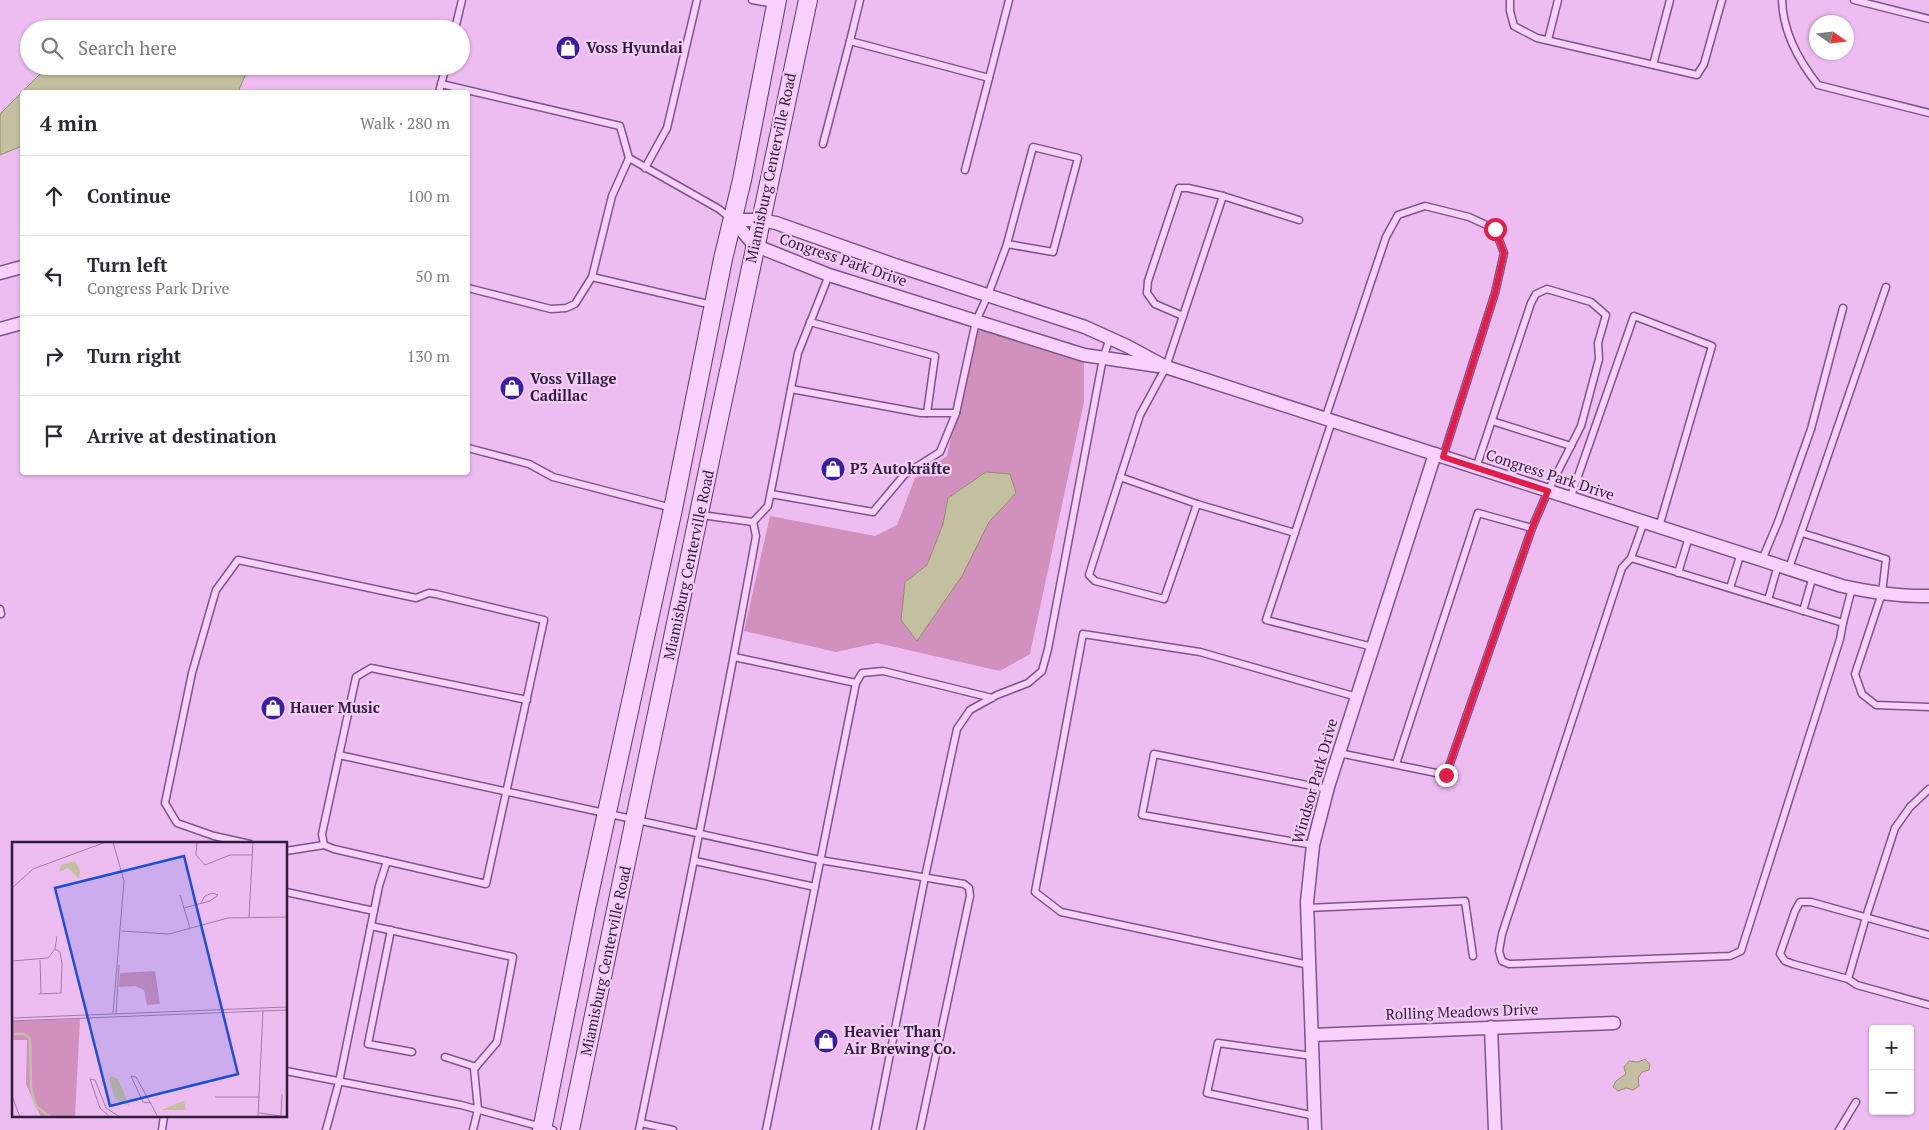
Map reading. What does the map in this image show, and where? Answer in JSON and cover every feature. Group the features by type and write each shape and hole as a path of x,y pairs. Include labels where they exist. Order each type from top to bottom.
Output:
{"main road":[{"name":"Miamisburg Centerville Road","path":"570,1130 636,821 754,246 808,0"},
{"name":"Miamisburg Centerville Road","path":"546,1129 586,904 673,509 776,2"},
{"path":"673,509 699,515"}],"street":[{"name":"Congress Park Drive","path":"733,220 760,220 776,223 895,265 1085,327 1166,367 1783,567 1852,588 1911,597 1929,596"},
{"path":"733,220 754,246"},
{"name":"Congress Park Drive","path":"754,246 830,275 1084,355 1166,367"},
{"path":"0,273 20,268"},
{"path":"0,329 20,324"},
{"name":"Windsor Park Drive","path":"1316,1130 1307,908 1309,870 1313,845 1327,789 1373,647 1439,455"},
{"name":"Rolling Meadows Drive","path":"1312,1035 1614,1023"},
{"path":"1491,1027 1494,1130"}],"lane":[{"path":"457,20 462,0"},
{"path":"644,168 667,128 698,0"},
{"path":"752,0 776,2"},
{"path":"823,144 860,0"},
{"path":"965,170 1009,0"},
{"path":"1510,0 1510,11 1514,26 1537,38 1697,75 1704,64 1722,0"},
{"path":"1548,40 1558,0"},
{"path":"1654,65 1670,0"},
{"path":"1782,0 1782,11 1790,41 1806,70 1818,85 1929,113"},
{"path":"1854,0 1929,19"},
{"path":"850,41 989,78"},
{"path":"440,90 444,75"},
{"path":"441,84 467,90"},
{"path":"470,91 620,126 629,158 612,196 592,277 575,304 566,308 551,309 470,289"},
{"path":"771,494 873,512 905,474 940,452 956,413 976,321 1007,244 1033,147 1078,158 1053,252 1007,244"},
{"path":"629,158 719,209 733,220"},
{"path":"1183,316 1155,304 1147,293 1148,281 1179,188 1188,188 1223,196 1299,220"},
{"path":"1197,504 1164,599 1095,581 1089,575 1140,415 1166,367 1223,196"},
{"path":"1373,647 1266,620 1386,237 1398,215 1425,206 1469,217 1495,229 1504,253 1495,293 1439,455"},
{"path":"753,522 768,506 798,352 830,275"},
{"path":"592,277 713,305"},
{"path":"1768,600 1802,532 1886,287"},
{"path":"1339,753 1446,775 1532,528 1548,491 1581,426 1599,359 1598,343 1606,315 1592,302 1547,289 1536,294 1531,303 1476,468"},
{"path":"1762,560 1778,522 1811,429 1843,308"},
{"path":"1570,498 1634,316 1712,346 1659,527"},
{"path":"810,322 935,356 927,413"},
{"path":"875,1130 925,877 957,729 970,710 992,698 1028,683 1042,671 1048,649 1103,358 1110,338"},
{"path":"791,389 927,413 956,413"},
{"path":"1492,421 1571,446"},
{"path":"470,449 529,464 553,477 673,509"},
{"path":"1120,478 1197,504 1294,533"},
{"path":"1396,764 1478,512 1532,528"},
{"path":"699,515 753,522"},
{"path":"673,1130 640,1126 701,834 756,536 753,522"},
{"path":"1644,522 1631,558 1622,568 1502,934 1499,952 1502,960 1509,964 1730,956 1741,951 1840,639 1852,588"},
{"path":"1802,532 1886,559 1882,593 1855,674 1862,694 1876,705 1929,707"},
{"path":"1678,573 1689,537"},
{"path":"1730,588 1741,553"},
{"path":"1631,558 1843,623"},
{"path":"241,842 214,836 177,823 165,803 192,673 216,590 238,560 416,598 429,593 436,594 544,620 486,884 324,845 288,851"},
{"path":"1803,611 1813,576"},
{"path":"1309,965 1061,912 1035,892 1083,634 1200,652 1358,697"},
{"path":"734,657 856,683"},
{"path":"324,845 322,834 356,677 372,668 527,700"},
{"path":"766,1130 856,683 862,673 883,671 992,698"},
{"path":"1313,845 1142,815 1154,754 1327,789"},
{"path":"339,755 820,860 964,884 969,888 970,896 920,1130"},
{"path":"1848,979 1895,828 1910,807 1929,789"},
{"path":"326,1130 339,1082 374,911 387,861"},
{"path":"695,861 814,887"},
{"path":"288,892 374,911"},
{"path":"1307,908 1465,901 1473,956"},
{"path":"1929,935 1811,902 1800,902 1780,954 1785,961 1793,964 1848,979 1857,985 1929,1005"},
{"path":"371,926 513,956 497,1042 474,1070 478,1109 473,1130"},
{"path":"391,930 368,1044 412,1052"},
{"path":"1312,1056 1218,1043 1207,1093 1315,1116"},
{"path":"445,1057 476,1067"},
{"path":"288,1071 478,1109 546,1129"},
{"path":"1839,1130 1856,1102"}],"shaded area":[{"path":"39,75 245,75 239,90 24,90"},
{"path":"20,94 20,147 0,155 0,114"},
{"path":"976,321 1084,355 1084,402 1030,654 1000,671 877,643 836,652 744,631 770,516 875,536 897,525 915,478 947,456"},
{"path":"986,472 1010,474 1016,493 989,522 962,576 917,641 901,620 905,582 927,565 943,524 948,498"},
{"path":"1645,1059 1650,1064 1649,1070 1642,1072 1638,1078 1639,1086 1633,1090 1626,1088 1618,1091 1613,1087 1616,1081 1626,1074 1624,1067 1629,1061 1638,1062"}],"place":[{"name":"Voss Hyundai","path":"568,48"},
{"name":"Voss Village Cadillac","path":"512,388"},
{"name":"P3 Autokräfte","path":"833,469"},
{"name":"Hauer Music","path":"273,708"},
{"name":"Heavier Than Air Brewing Co.","path":"826,1041"}],"route":[{"path":"1446,775 1532,528 1548,491 1443,457 1495,293 1504,253 1495,229"}]}
